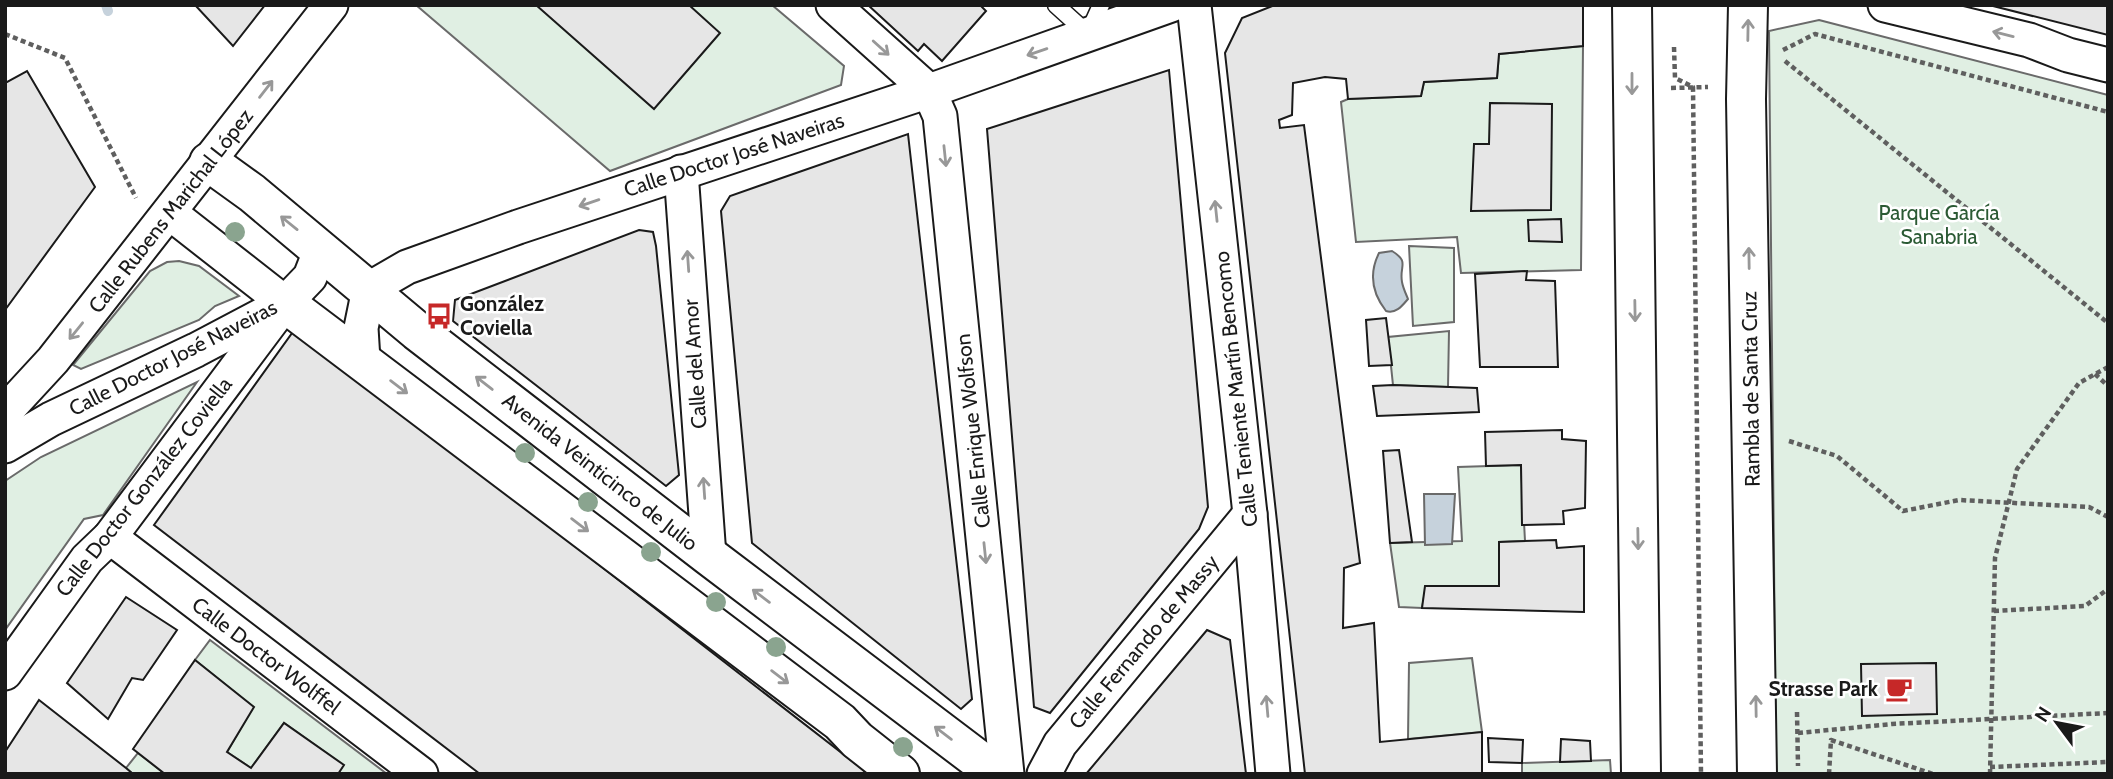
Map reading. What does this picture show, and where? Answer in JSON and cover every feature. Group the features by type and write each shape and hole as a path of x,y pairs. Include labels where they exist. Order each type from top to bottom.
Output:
{"street":[{"name":"Calle Rubens Marichal López","path":"5,412 53,360 331,5"},
{"path":"833,5 929,91"},
{"name":"Calle Doctor José Naveiras","path":"369,289 407,267 681,172 929,91 1095,20 1171,5"},
{"name":"Calle Teniente Martín Bencomo","path":"1194,5 1250,514 1273,774"},
{"name":"Rambla de Santa Cruz","path":"1748,5 1746,99 1757,774"},
{"path":"1885,5 2029,40 2068,55 2108,65"},
{"path":"1637,9 1632,90 1641,774"},
{"name":"Calle Enrique Wolfson","path":"929,91 940,116 1007,774"},
{"name":"Avenida Veinticinco de Julio","path":"209,162 253,193 417,331 997,774"},
{"name":"Calle del Amor","path":"681,172 709,556"},
{"path":"162,223 285,303 363,360 839,722 900,774"},
{"name":"Calle Doctor José Naveiras","path":"5,446 87,401 285,303 310,277 321,249"},
{"path":"363,360 361,328 369,289"},
{"name":"Calle Doctor González Coviella","path":"5,673 86,559 110,537 285,303"},
{"path":"53,360 55,377 64,390 87,401"},
{"name":"Calle Fernando de Massy","path":"1044,774 1060,744 1250,514"},
{"name":"Calle Doctor Wolffel","path":"110,537 421,774"}],"lane":[{"path":"1056,5 1095,20"}],"path":[{"path":"5,34 65,58 162,223"},
{"path":"2108,112 1815,34 1776,53 2108,323"},
{"path":"1673,43 1675,78 1693,87"},
{"path":"1693,87 1701,774"},
{"path":"1632,90 1717,87"},
{"path":"1990,774 1995,558 2017,469 2079,383 2108,367"},
{"path":"2095,374 2108,386"},
{"path":"1789,442 1837,456 1903,511 1959,500 2089,507 2108,517"},
{"path":"1994,611 2085,606 2108,589"},
{"path":"1798,733 1892,724 2108,713"},
{"path":"1829,774 1831,740 1933,774"},
{"path":"1990,767 2108,762"}],"green space":[{"path":"416,5 772,5 844,66 841,85 610,171"},
{"name":"Parque García Sanabria","path":"1819,20 2108,95 2108,774 1776,774 1769,31"},
{"path":"1583,46 1581,270 1461,273 1457,237 1356,242 1341,102 1348,99 1421,96 1424,82 1497,78 1499,54"},
{"path":"1409,246 1454,248 1454,322 1413,326"},
{"path":"179,261 199,266 239,296 215,306 199,320 81,369 73,365 150,271 167,262"},
{"path":"1449,331 1448,387 1393,385 1388,337"},
{"path":"197,382 103,515 84,519 5,630 5,481 41,457"},
{"path":"1521,465 1525,541 1499,542 1499,586 1426,586 1422,608 1399,607 1390,543 1462,541 1458,467"},
{"path":"210,640 387,774 338,774 343,765 284,723 251,768 227,752 253,707 195,660"},
{"path":"1472,658 1482,732 1408,739 1409,663"},
{"path":"138,753 165,774 133,774 126,768"},
{"path":"1610,760 1611,774 1522,774 1522,763"}],"shaded area":[{"path":"1392,251 1402,261 1401,277 1408,299 1398,309 1390,312 1386,311 1378,297 1373,275 1379,253"},
{"path":"1424,494 1455,494 1452,544 1425,545"}],"building":[{"path":"195,5 265,5 233,46"},
{"path":"536,5 689,5 720,33 654,109"},
{"path":"868,5 980,5 986,11 942,61 924,44 918,51"},
{"path":"1275,5 1583,5 1583,46 1499,54 1497,78 1424,82 1421,96 1348,99 1346,79 1325,77 1293,83 1292,115 1279,120 1280,128 1304,125 1360,563 1344,568 1343,628 1374,623 1380,742 1482,732 1482,774 1305,774 1225,53 1242,18"},
{"path":"1989,5 2108,5 2108,35"},
{"path":"1169,70 1208,507 1199,529 1050,713 1034,707 987,129"},
{"path":"27,71 95,187 5,310 5,83"},
{"path":"1490,103 1552,104 1551,210 1471,211 1474,144 1489,144"},
{"path":"908,134 972,699 961,709 752,543 721,211 730,196"},
{"path":"1561,219 1562,242 1529,241 1528,220"},
{"path":"639,230 653,232 656,246 679,475 666,486 453,321 455,300"},
{"path":"1527,271 1526,280 1555,281 1558,367 1480,367 1475,274"},
{"path":"1386,318 1392,365 1369,366 1366,320"},
{"path":"295,329 865,771 863,774 480,774 154,525"},
{"path":"1373,386 1477,388 1479,412 1377,416"},
{"path":"1562,430 1562,439 1586,441 1585,508 1563,511 1564,524 1522,525 1521,465 1486,466 1485,432"},
{"path":"1399,450 1412,542 1390,543 1383,451"},
{"path":"1556,540 1557,548 1584,546 1584,612 1422,608 1425,586 1499,586 1499,542"},
{"path":"126,597 177,630 143,680 132,678 108,719 67,683"},
{"path":"1207,630 1230,640 1246,774 1086,774"},
{"path":"195,660 254,707 227,752 251,768 284,723 344,765 338,774 165,774 133,749"},
{"name":"Strasse Park","path":"1936,663 1937,714 1862,716 1861,664"},
{"path":"39,700 133,774 5,774 5,752"},
{"path":"1488,738 1523,740 1522,763 1489,762"},
{"path":"1561,739 1590,741 1591,761 1560,762"}],"waterway":[{"path":"106,5 108,11"}],"place":[{"name":"González Coviella","path":"439,316"},
{"name":"Strasse Park","path":"1899,689"}]}
